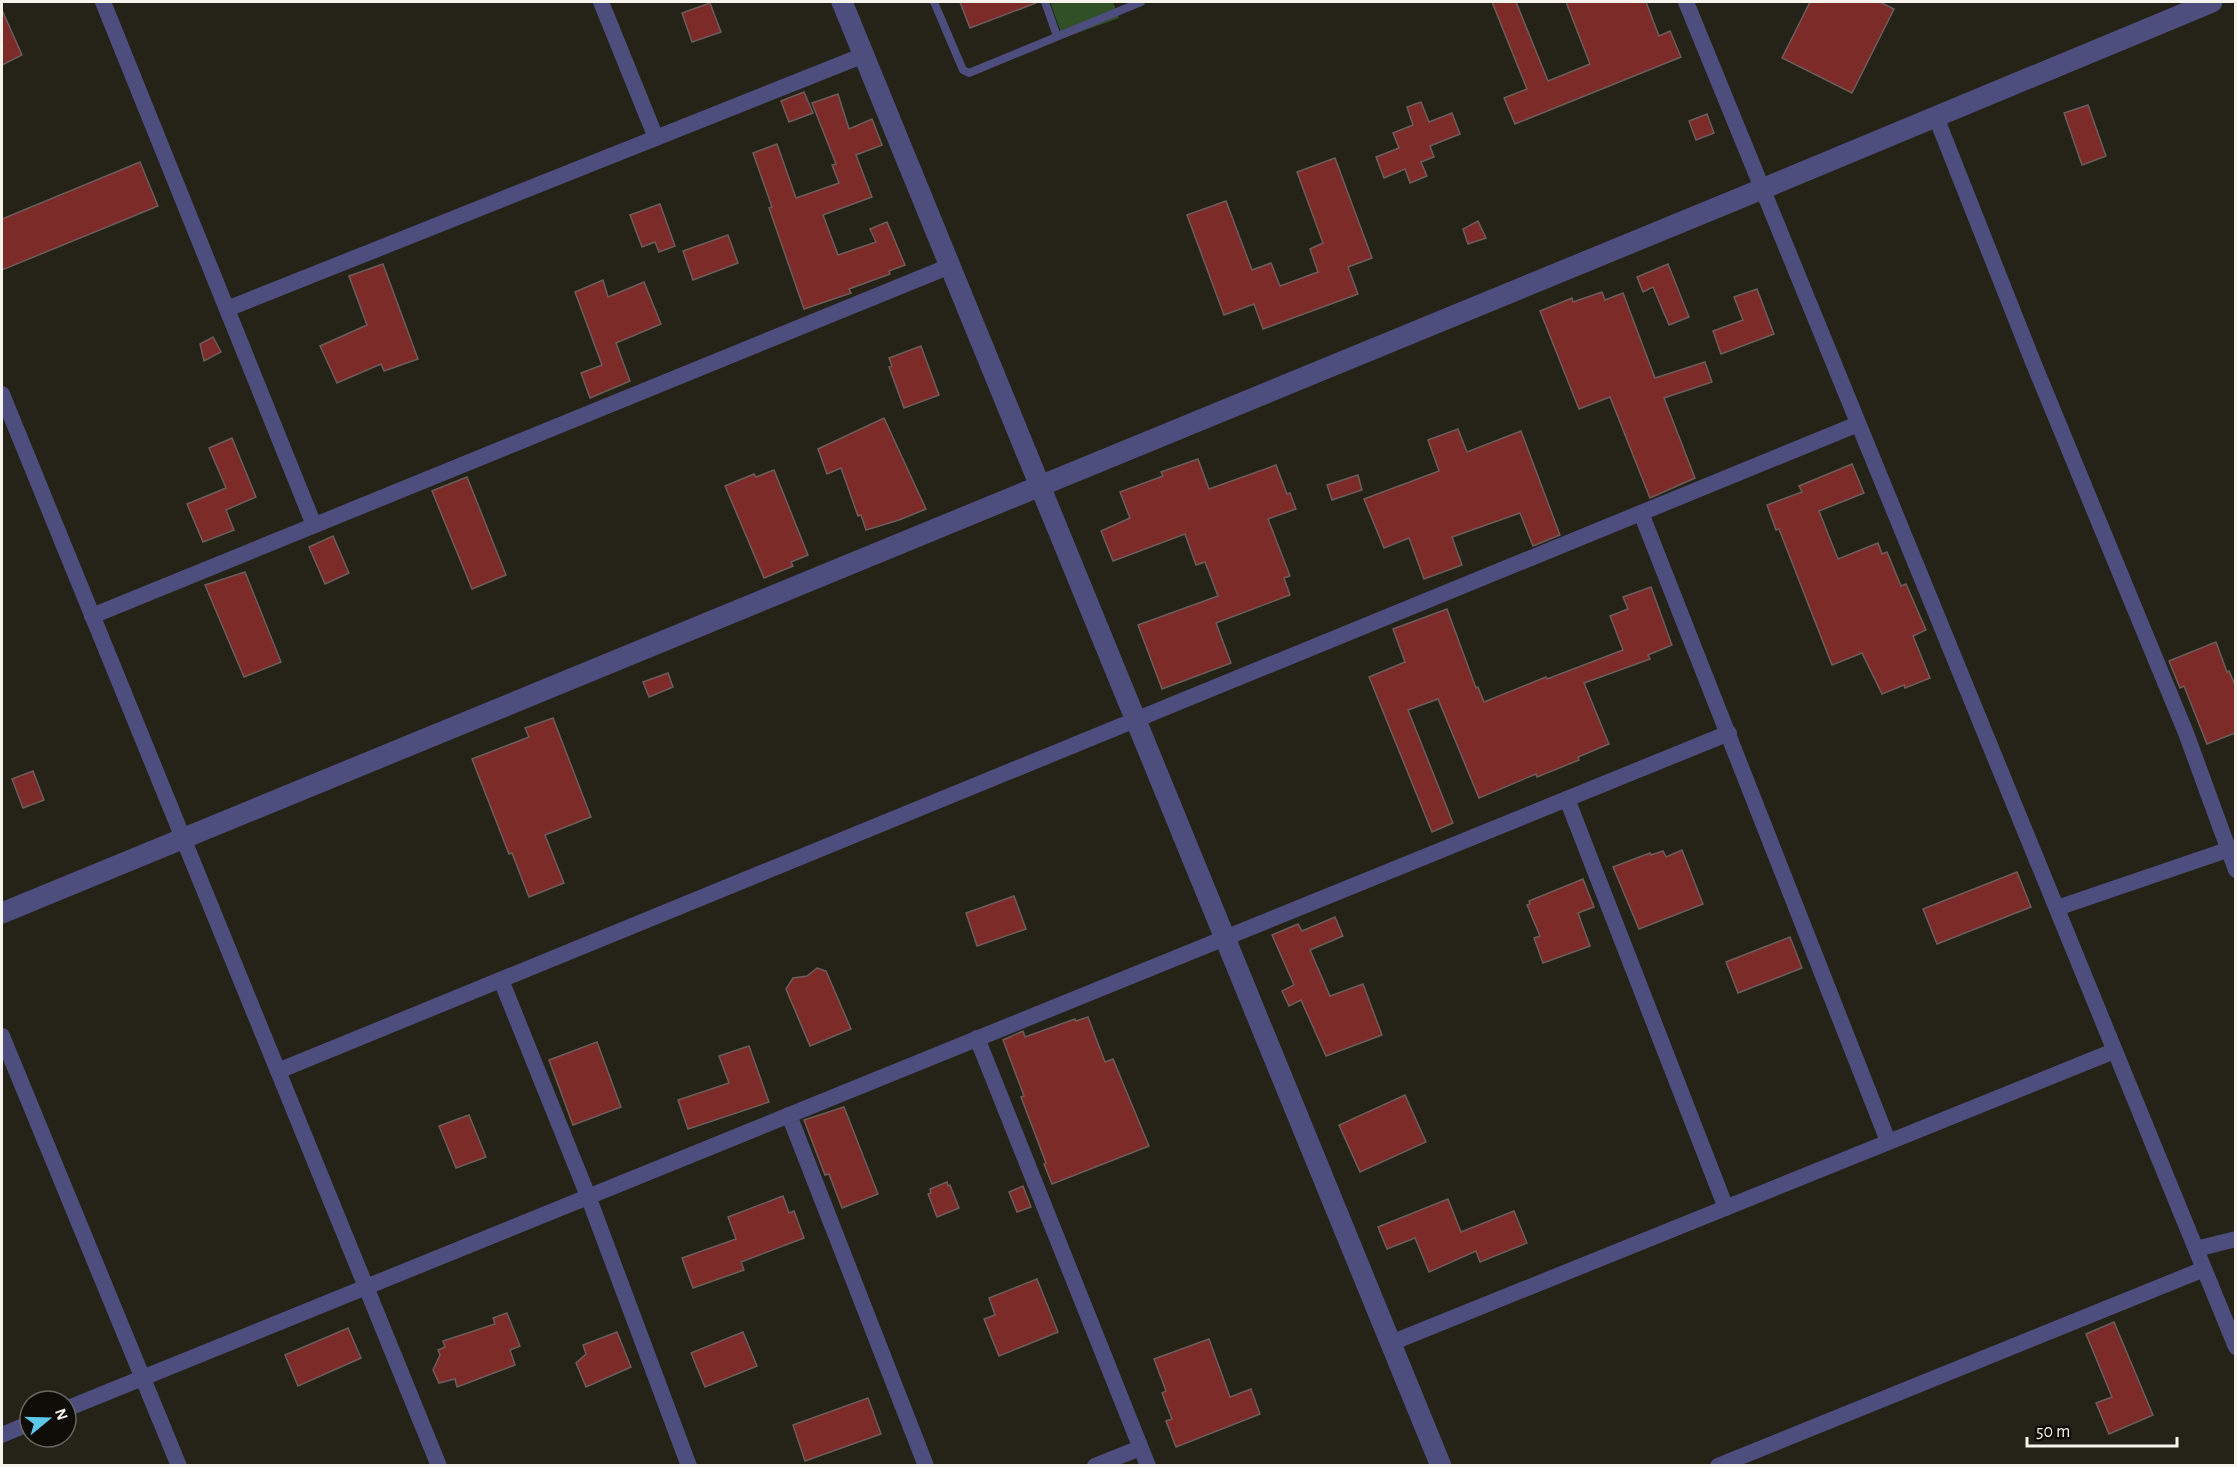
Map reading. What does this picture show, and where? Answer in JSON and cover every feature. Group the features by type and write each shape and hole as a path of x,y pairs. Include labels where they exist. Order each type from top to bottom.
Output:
{"street":[{"path":"103,2 314,525"},
{"path":"602,2 656,138"},
{"path":"842,2 1441,1466"},
{"path":"1686,2 2235,1347"},
{"path":"2,913 2212,2"},
{"path":"227,309 864,55"},
{"path":"1936,117 2033,362 2186,733 2231,848 2235,870"},
{"path":"92,616 950,266"},
{"path":"2,398 439,1466"},
{"path":"278,1071 1858,424"},
{"path":"1641,513 1888,1141"},
{"path":"78,1403 1729,733"},
{"path":"1567,799 1726,1208"},
{"path":"2057,908 2231,848"},
{"path":"501,980 588,1196 689,1466"},
{"path":"2,1036 178,1466"},
{"path":"977,1038 1148,1466"},
{"path":"1391,1343 2114,1051"},
{"path":"789,1115 926,1466"},
{"path":"2196,1249 2235,1239"},
{"path":"1718,1466 2204,1269"},
{"path":"2,1435 18,1428"},
{"path":"1095,1466 1140,1448"}],"lane":[{"path":"934,2 965,72 974,72 1141,2"},
{"path":"1045,2 1057,36"}],"green space":[{"path":"1050,2 1113,2 1119,18 1063,38"}],"building":[{"path":"960,2 1036,2 1036,3 970,28"},
{"path":"1492,2 1516,2 1548,81 1590,64 1566,2 1646,2 1659,36 1670,31 1681,57 1515,124 1504,98 1527,89"},
{"path":"1810,2 1880,2 1894,9 1852,93 1782,58"},
{"path":"710,3 721,32 692,42 682,13"},
{"path":"2,10 22,55 2,65"},
{"path":"804,92 813,113 789,122 781,101"},
{"path":"838,94 849,129 872,119 882,145 856,155 872,197 823,215 838,255 876,242 870,229 887,222 905,265 889,271 890,274 849,289 851,293 804,309 769,208 772,207 753,153 777,144 796,198 839,183 832,165 836,164 812,103"},
{"path":"1421,102 1429,122 1452,113 1460,134 1430,146 1434,157 1421,162 1427,176 1410,183 1405,169 1384,178 1376,157 1399,148 1393,133 1413,125 1407,107"},
{"path":"2088,105 2106,156 2082,165 2064,113"},
{"path":"1707,114 1714,133 1696,140 1689,121"},
{"path":"1335,158 1372,258 1348,267 1358,294 1263,329 1254,304 1224,315 1187,215 1226,201 1252,270 1271,263 1280,286 1318,272 1310,249 1323,243 1297,172"},
{"path":"140,162 158,206 2,270 2,219"},
{"path":"660,204 675,246 659,252 655,242 642,247 630,215"},
{"path":"1478,221 1486,238 1468,244 1463,229"},
{"path":"728,235 738,263 693,280 683,251"},
{"path":"383,264 418,359 384,371 381,364 337,383 320,346 367,325 349,276"},
{"path":"1668,264 1689,317 1669,325 1653,287 1643,292 1637,277"},
{"path":"603,280 608,297 644,282 661,324 616,343 630,381 590,398 581,373 602,365 575,292"},
{"path":"1757,289 1774,334 1721,354 1713,331 1743,320 1734,297"},
{"path":"1602,292 1605,300 1623,293 1655,378 1705,362 1712,382 1664,398 1695,478 1650,498 1610,397 1579,409 1540,311 1572,298 1573,302"},
{"path":"213,337 221,352 204,361 200,344"},
{"path":"921,346 939,395 904,408 889,367 892,366 889,358"},
{"path":"884,418 926,509 866,530 861,515 858,516 841,468 827,474 818,449"},
{"path":"1458,429 1467,452 1521,431 1560,535 1533,546 1520,513 1452,537 1462,565 1424,579 1409,538 1384,548 1364,499 1439,471 1428,440"},
{"path":"232,438 256,497 226,510 234,530 203,542 187,504 226,488 209,448"},
{"path":"1198,459 1209,489 1276,465 1287,494 1290,493 1296,509 1268,519 1290,576 1284,578 1290,595 1216,623 1231,663 1162,689 1138,625 1218,596 1205,562 1196,565 1185,534 1113,561 1101,531 1130,518 1120,492 1163,476 1161,472"},
{"path":"1852,464 1864,493 1819,511 1838,559 1878,543 1882,554 1887,552 1901,586 1906,584 1926,630 1913,636 1930,678 1882,694 1862,653 1832,665 1779,529 1776,530 1767,505 1802,492 1799,486"},
{"path":"774,470 808,555 791,562 793,566 764,578 725,486 754,474 756,477"},
{"path":"1358,475 1362,490 1332,500 1327,485"},
{"path":"467,477 506,575 472,589 432,491"},
{"path":"333,536 349,573 325,584 309,547"},
{"path":"245,572 281,662 244,677 205,585"},
{"path":"1651,587 1672,645 1648,655 1650,659 1584,683 1609,744 1578,757 1579,760 1537,777 1536,774 1479,798 1438,699 1408,710 1453,823 1432,832 1369,677 1405,662 1393,629 1447,609 1476,688 1478,687 1484,702 1623,650 1610,616 1628,609 1623,597"},
{"path":"2216,642 2227,672 2229,671 2235,685 2235,733 2207,744 2184,686 2180,688 2169,661"},
{"path":"668,673 673,687 649,697 643,682"},
{"path":"553,718 591,817 545,835 564,883 529,897 512,853 509,854 472,759 529,737 525,728"},
{"path":"33,771 44,800 23,808 12,779"},
{"path":"1682,850 1703,904 1639,929 1613,867 1650,853 1651,855 1663,851 1666,857"},
{"path":"2017,872 2031,907 1937,944 1923,909"},
{"path":"1583,879 1594,907 1578,913 1590,946 1543,963 1534,938 1540,936 1527,905 1530,904 1529,901"},
{"path":"1014,896 1026,929 977,946 966,913"},
{"path":"1335,917 1343,936 1310,950 1330,996 1363,984 1382,1035 1326,1056 1301,1000 1289,1006 1282,991 1294,985 1272,935 1298,924 1302,931"},
{"path":"1790,937 1802,968 1738,993 1726,962"},
{"path":"817,968 826,971 851,1029 810,1046 786,989 793,978 807,976"},
{"path":"1088,1017 1105,1062 1113,1059 1149,1146 1052,1184 1021,1097 1024,1096 1003,1040 1023,1031 1025,1037 1075,1019 1076,1021"},
{"path":"597,1042 621,1107 573,1125 549,1060"},
{"path":"749,1046 769,1102 688,1129 678,1100 729,1083 719,1056"},
{"path":"1405,1095 1426,1142 1360,1172 1339,1125"},
{"path":"844,1107 878,1194 842,1208 829,1174 825,1175 804,1120"},
{"path":"469,1115 486,1157 456,1168 439,1126"},
{"path":"947,1182 959,1208 937,1217 928,1194 931,1193 930,1189"},
{"path":"1023,1186 1031,1207 1017,1212 1009,1192"},
{"path":"783,1196 789,1213 794,1211 804,1238 741,1262 744,1270 693,1288 682,1258 736,1239 728,1217"},
{"path":"1448,1199 1461,1232 1514,1211 1527,1243 1480,1262 1476,1251 1429,1272 1415,1238 1387,1249 1378,1227"},
{"path":"1037,1279 1058,1332 999,1356 984,1319 995,1315 989,1298"},
{"path":"507,1313 520,1346 510,1350 515,1365 457,1387 455,1379 439,1383 433,1370 440,1355 438,1350 445,1347 443,1341 495,1324 493,1318"},
{"path":"2114,1322 2153,1415 2109,1434 2096,1403 2112,1397 2086,1334"},
{"path":"348,1328 361,1358 298,1386 285,1355"},
{"path":"617,1332 631,1367 586,1387 576,1363 586,1354 583,1345"},
{"path":"743,1332 757,1366 705,1387 691,1353"},
{"path":"1209,1339 1230,1397 1251,1389 1260,1414 1176,1447 1166,1421 1172,1419 1162,1393 1166,1391 1154,1359"},
{"path":"868,1398 881,1434 805,1461 793,1425"}]}
